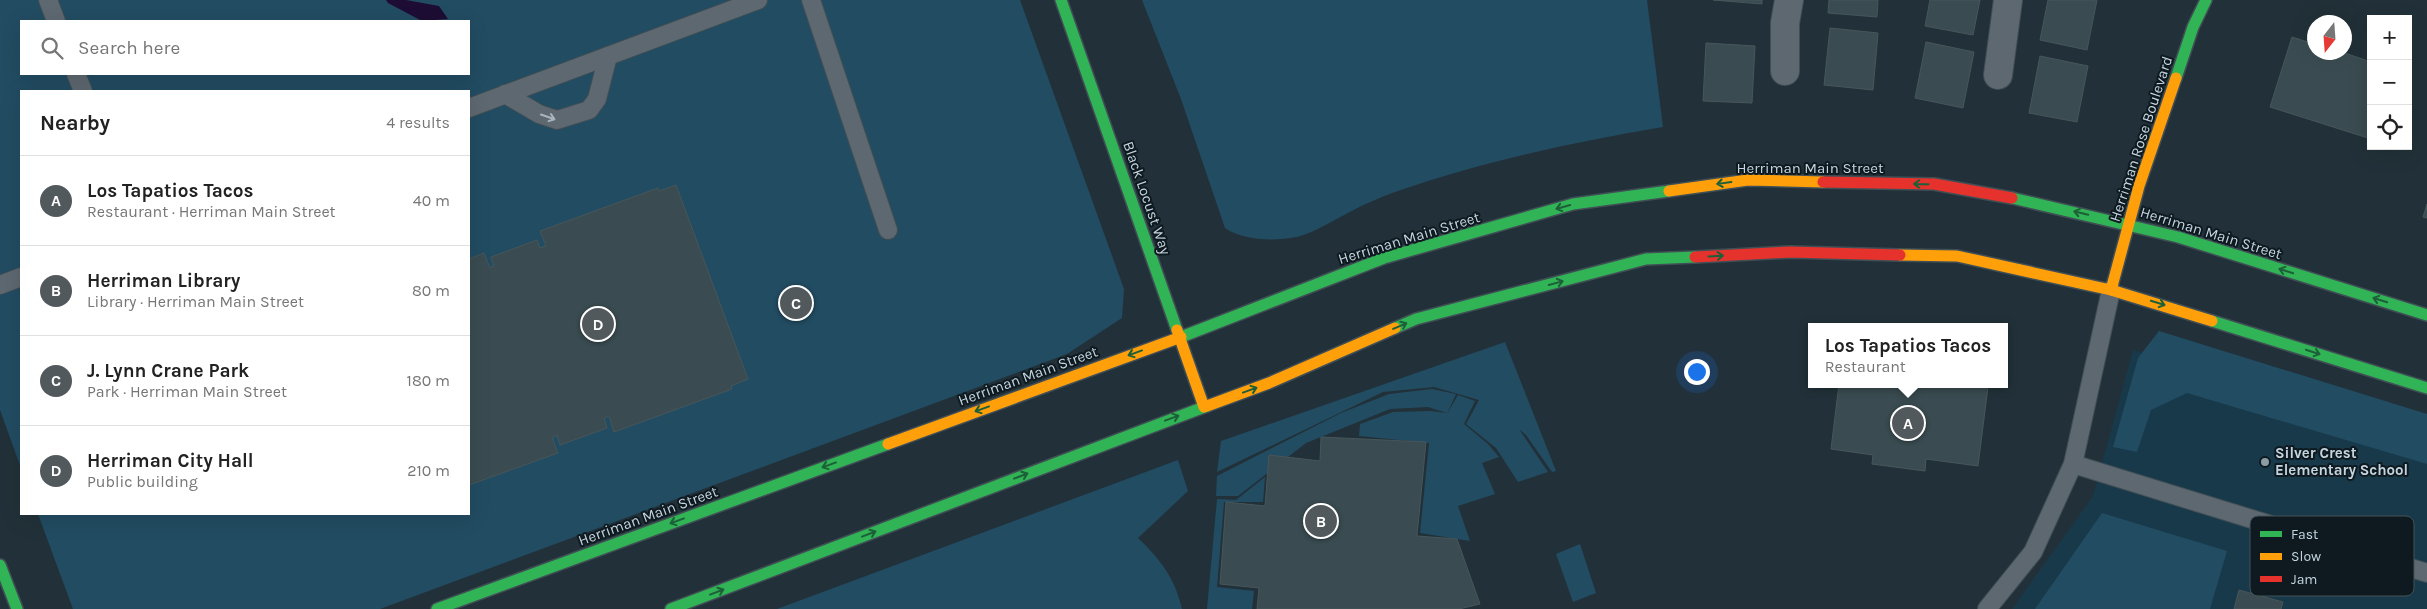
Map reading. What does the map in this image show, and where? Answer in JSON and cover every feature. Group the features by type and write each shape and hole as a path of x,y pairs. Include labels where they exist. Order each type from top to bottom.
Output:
{"main road":[{"name":"Black Locust Way","path":"1061,0 1204,407"},
{"name":"Herriman Rose Boulevard","path":"2111,290 2128,224 2190,36 2206,0"},
{"name":"Herriman Main Street","path":"437,609 1180,337 1384,258 1574,204 1748,180 1934,184 2035,202 2178,237 2427,315"},
{"path":"671,609 1269,383 1416,320 1646,259 1790,252 1958,256 2111,290 2427,388"},
{"path":"0,565 17,609"}],"street":[{"path":"1785,71 1785,23 1790,0"},
{"path":"1998,75 2008,0"}],"lane":[{"path":"48,0 56,20"},
{"path":"470,108 758,0"},
{"path":"811,0 888,230"},
{"path":"505,94 539,114 557,120 589,110 597,99 608,56"},
{"path":"76,75 83,90"},
{"path":"0,285 20,277"},
{"path":"1987,609 2032,553 2073,464 2111,290"},
{"path":"2073,464 2250,518"},
{"path":"2414,569 2427,573"}],"shaded area":[{"path":"0,0 1020,0 1124,289 1122,318 1067,354 380,609 73,609 38,515 470,515 470,90 20,90 20,465 0,410"},
{"path":"386,0 406,0 439,6 448,19 420,20 388,3"},
{"path":"1142,0 1647,0 1663,127 1529,153 1463,170 1372,201 1306,234 1291,238 1256,239 1240,235 1225,228 1181,99"},
{"path":"2159,331 2427,414 2427,464 2187,393 2151,410 2137,452 2113,447 2138,358"},
{"path":"1505,342 1556,471 1552,472 1526,435 1519,429 1548,472 1518,482 1496,448 1466,424 1479,400 1434,387 1383,392 1217,472 1221,441"},
{"name":"Silver Crest Elementary School","path":"2133,350 2427,429 2427,609 2012,609 2093,496"},
{"path":"1432,389 1456,394 1447,414 1458,395 1475,401 1464,424 1488,444 1499,457 1482,463 1495,494 1458,506 1470,541 1420,533 1429,443 1359,436 1360,424 1393,412 1430,411 1447,413 1428,407 1390,409 1306,443 1238,496 1216,496 1217,476 1341,413 1389,394"},
{"path":"1178,460 1188,491 1138,538 1171,578 1182,609 777,609"},
{"path":"1265,477 1263,502 1224,502 1217,587 1254,591 1252,609 1207,609 1217,499 1236,500"},
{"path":"2102,513 2227,551 2210,609 2035,609"},
{"path":"1580,544 1596,593 1573,602 1556,554"}],"building":[{"path":"1713,0 1762,0 1762,4"},
{"path":"1829,0 1878,0 1877,17 1828,13"},
{"path":"1930,0 1980,0 1973,35 1925,26"},
{"path":"2048,0 2097,0 2087,50 2040,40"},
{"path":"1830,28 1878,33 1873,90 1824,85"},
{"path":"2292,37 2307,42 2307,60 2352,60 2352,55 2367,61 2367,138 2270,107"},
{"path":"1926,42 1974,52 1963,108 1915,98"},
{"path":"1706,43 1755,46 1752,103 1703,101"},
{"path":"2040,56 2088,66 2077,122 2029,113"},
{"path":"676,185 748,379 731,386 732,389 614,432 609,416 604,418 607,428 560,445 557,435 552,438 558,453 470,485 470,259 484,253 490,268 494,266 491,257 537,240 540,248 546,246 540,231 658,188 659,191"},
{"path":"2427,204 2427,218 2423,217"},
{"path":"1839,388 1988,388 1978,466 1926,459 1925,471 1872,464 1873,455 1831,449"},
{"path":"1321,437 1426,442 1417,536 1457,539 1480,604 1459,609 1257,609 1259,588 1220,584 1226,502 1265,506 1269,455 1320,461"},
{"path":"2239,590 2250,593 2250,596 2261,596 2283,602 2281,609 2234,609"}],"traffic: fast":[{"path":"1061,0 1177,330"},
{"path":"2176,78 2193,27 2206,0"},
{"path":"1181,337 1384,258 1573,204 1669,191"},
{"path":"2012,198 2178,237 2427,315"},
{"path":"1395,328 1416,319 1646,259 1695,257"},
{"path":"2212,321 2427,388"},
{"path":"671,609 1207,406"},
{"path":"437,609 888,444"},
{"path":"0,565 17,609"}],"traffic: slow":[{"path":"2111,290 2139,186 2176,78"},
{"path":"1669,191 1748,180 1823,182"},
{"path":"1900,255 1957,256 2111,290 2212,321"},
{"path":"1207,406 1269,383 1395,328"},
{"path":"1177,330 1204,407"},
{"path":"888,444 1181,337"}],"traffic: jam":[{"path":"1823,182 1934,184 2012,198"},
{"path":"1695,257 1790,252 1900,255"}],"place":[{"name":"J. Lynn Crane Park","path":"796,303"},
{"name":"Herriman City Hall","path":"598,324"},
{"name":"Los Tapatios Tacos","path":"1908,423"},
{"name":"Silver Crest Elementary School","path":"2265,462"},
{"name":"Herriman Library","path":"1321,521"}]}
